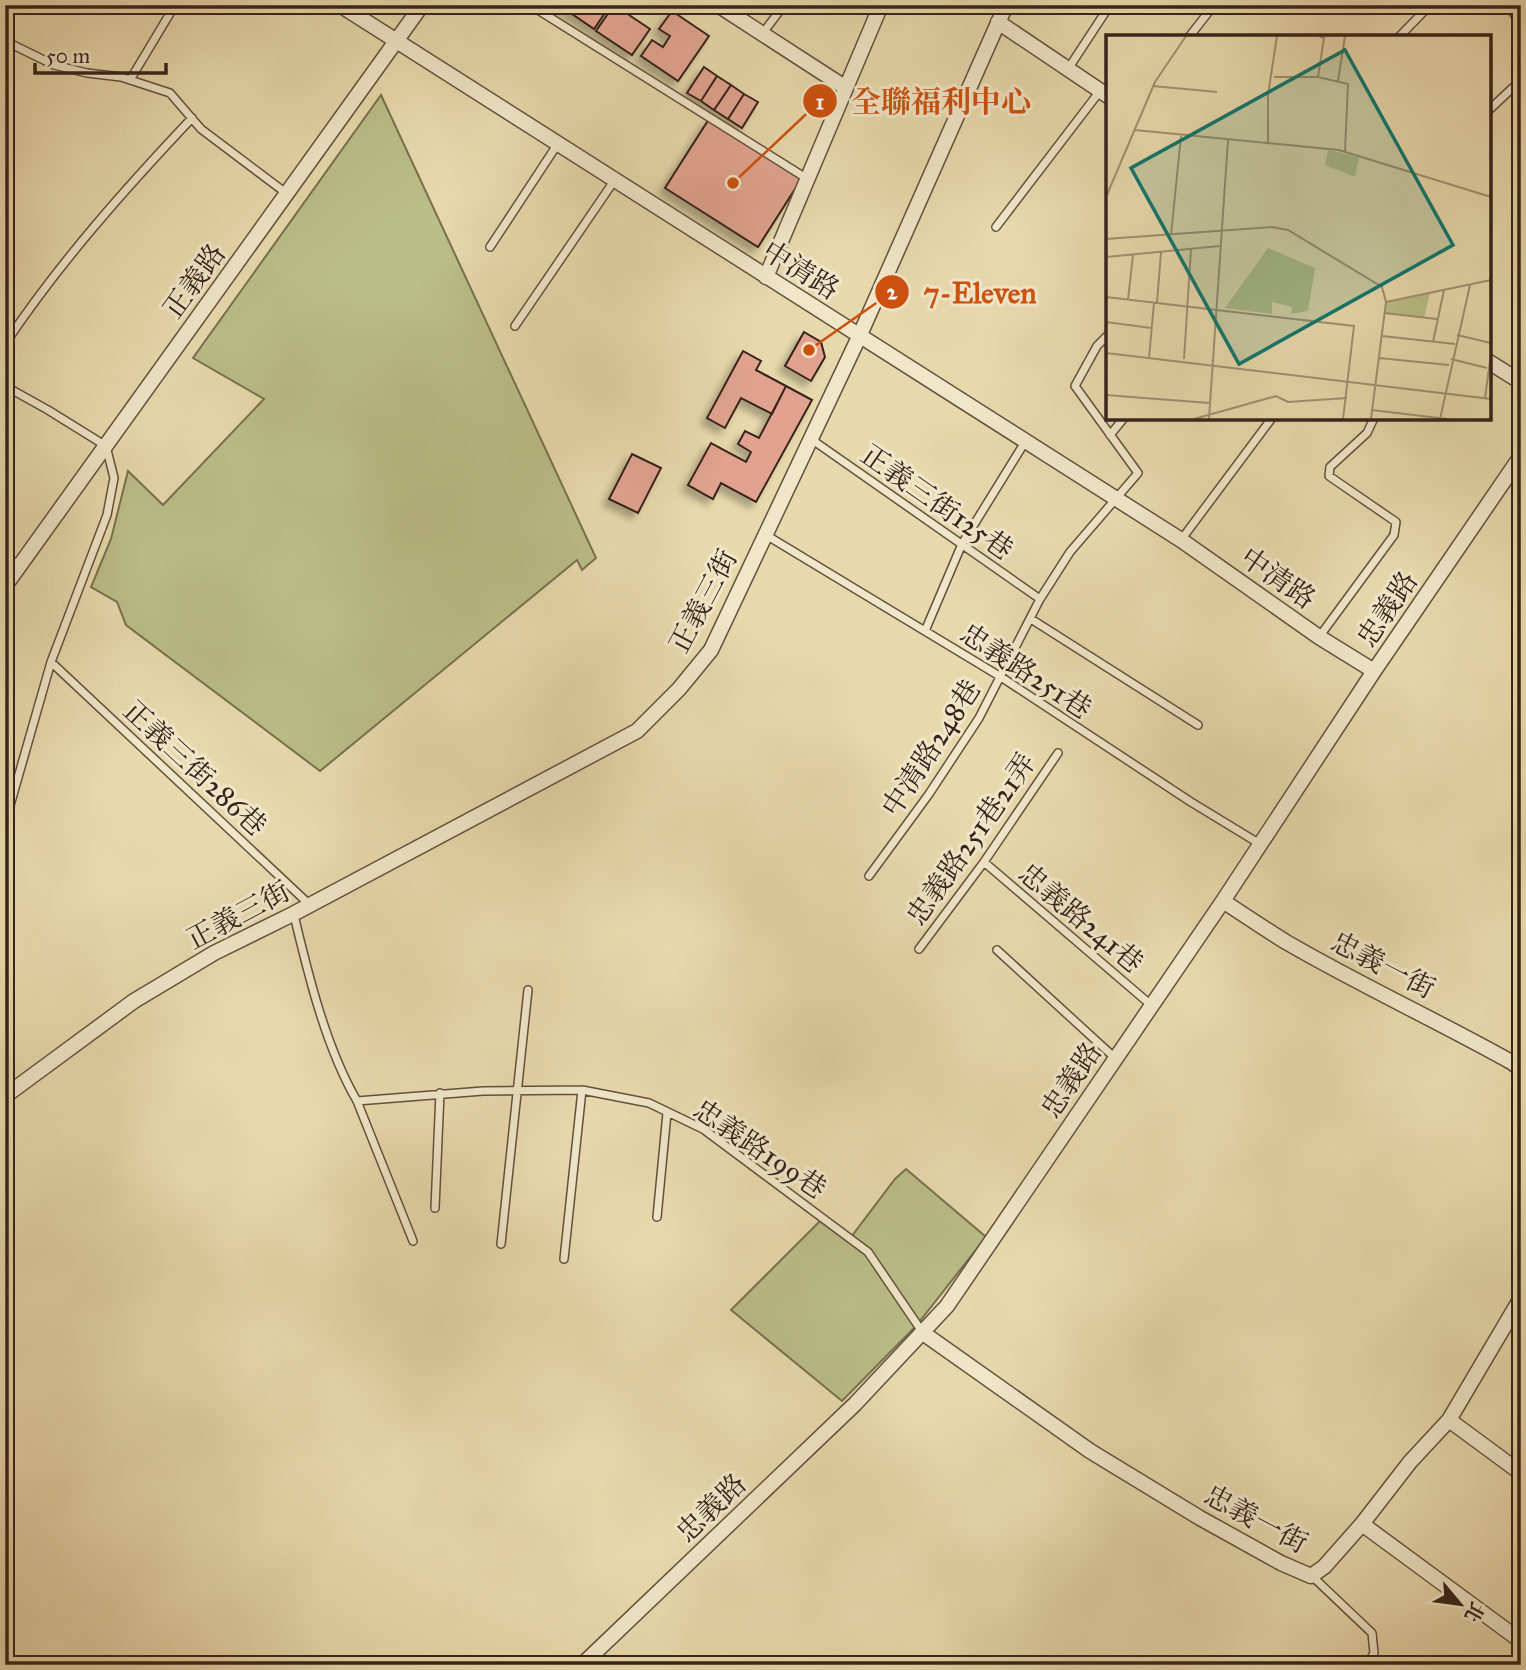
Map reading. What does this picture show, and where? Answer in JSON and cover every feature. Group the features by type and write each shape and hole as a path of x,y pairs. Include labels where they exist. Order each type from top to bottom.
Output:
{"street":[{"name":"中清路","path":"340,5 1181,540 1320,637 1374,671"},
{"name":"正義路","path":"5,586 422,5"},
{"path":"718,5 846,88"},
{"path":"766,277 881,5"},
{"name":"正義三街","path":"5,1096 134,1001 214,953 293,914 637,730 680,689 711,650 859,337 1006,5"},
{"path":"998,22 1104,93"},
{"path":"1491,363 1521,382"},
{"name":"忠義路","path":"582,1665 855,1404 947,1306 1521,456"},
{"name":"忠義一街","path":"1223,901 1285,941 1372,989 1436,1020 1521,1070"},
{"name":"忠義一街","path":"923,1333 1090,1451 1200,1518 1311,1576 1324,1567 1362,1524 1410,1462 1449,1420 1521,1298"},
{"path":"1449,1420 1521,1473"},
{"path":"1362,1524 1521,1641"}],"lane":[{"path":"130,80 175,5"},
{"path":"530,5 806,178"},
{"path":"762,34 784,5"},
{"path":"1068,69 1110,5"},
{"path":"1191,35 1214,5"},
{"path":"1401,35 1430,5"},
{"path":"1507,5 1521,23"},
{"path":"5,41 54,65 130,80 170,93 201,130 287,194"},
{"path":"1491,108 1521,80"},
{"path":"996,227 1104,93"},
{"path":"5,344 23,317 125,189 192,118"},
{"path":"490,247 557,145"},
{"path":"515,326 614,181"},
{"path":"1106,337 1097,346 1075,386 1110,435 1122,420"},
{"path":"5,386 106,446 114,478 107,515 51,662 5,822"},
{"path":"1181,540 1271,420"},
{"path":"1320,637 1394,535 1396,522 1329,476 1330,467 1367,433 1373,420"},
{"name":"中清路248巷","path":"869,876 929,794 979,718 1040,599 1070,552 1138,473 1110,435"},
{"name":"正義三街125巷","path":"811,439 1040,599"},
{"path":"925,631 962,544 1025,442"},
{"name":"忠義路251巷","path":"765,535 1001,677 1179,795 1261,844"},
{"path":"5,556 20,566"},
{"path":"1031,619 1198,724"},
{"name":"正義三街286巷","path":"51,662 310,905"},
{"name":"忠義路251巷21弄","path":"919,949 984,862 1058,753"},
{"name":"忠義路241巷","path":"984,862 1152,1005"},
{"path":"293,914 310,982 347,1084 357,1101 413,1241"},
{"path":"997,950 1115,1058"},
{"path":"501,1244 528,990"},
{"path":"564,1259 582,1090"},
{"name":"忠義路199巷","path":"357,1101 440,1093 582,1090 649,1103 703,1129 868,1252 923,1333"},
{"path":"435,1208 440,1093"},
{"path":"657,1217 667,1113"},
{"path":"1311,1576 1372,1633 1374,1653 1367,1665"}],"green space":[{"path":"381,95 596,558 582,570 577,560 320,771 126,625 117,602 91,587 111,539 128,471 163,505 264,399 193,358"},
{"path":"906,1169 986,1237 916,1326 842,1401 731,1310 820,1221 848,1241 895,1179"}],"building":[{"path":"559,5 601,5 607,10 594,29"},
{"path":"614,5 650,29 632,55 596,31"},
{"path":"672,11 709,36 678,81 641,56 652,40 663,47 670,36 659,29"},
{"path":"704,67 717,76 701,101 687,93"},
{"path":"717,76 731,85 714,110 701,101"},
{"path":"731,85 744,94 728,119 714,110"},
{"path":"744,94 758,102 742,128 728,119"},
{"path":"709,119 802,178 758,247 665,188"},
{"path":"804,332 821,342 825,357 811,381 785,366"},
{"path":"743,351 761,361 756,370 786,386 772,414 741,398 725,428 707,418"},
{"path":"786,386 812,400 756,502 721,483 713,499 688,485 711,443 746,462 751,452 738,444 745,431 759,438"},
{"path":"632,454 661,468 638,513 609,499"}],"place":[{"name":"全聯福利中心","path":"733,183"},
{"name":"7-Eleven","path":"809,350"}]}
